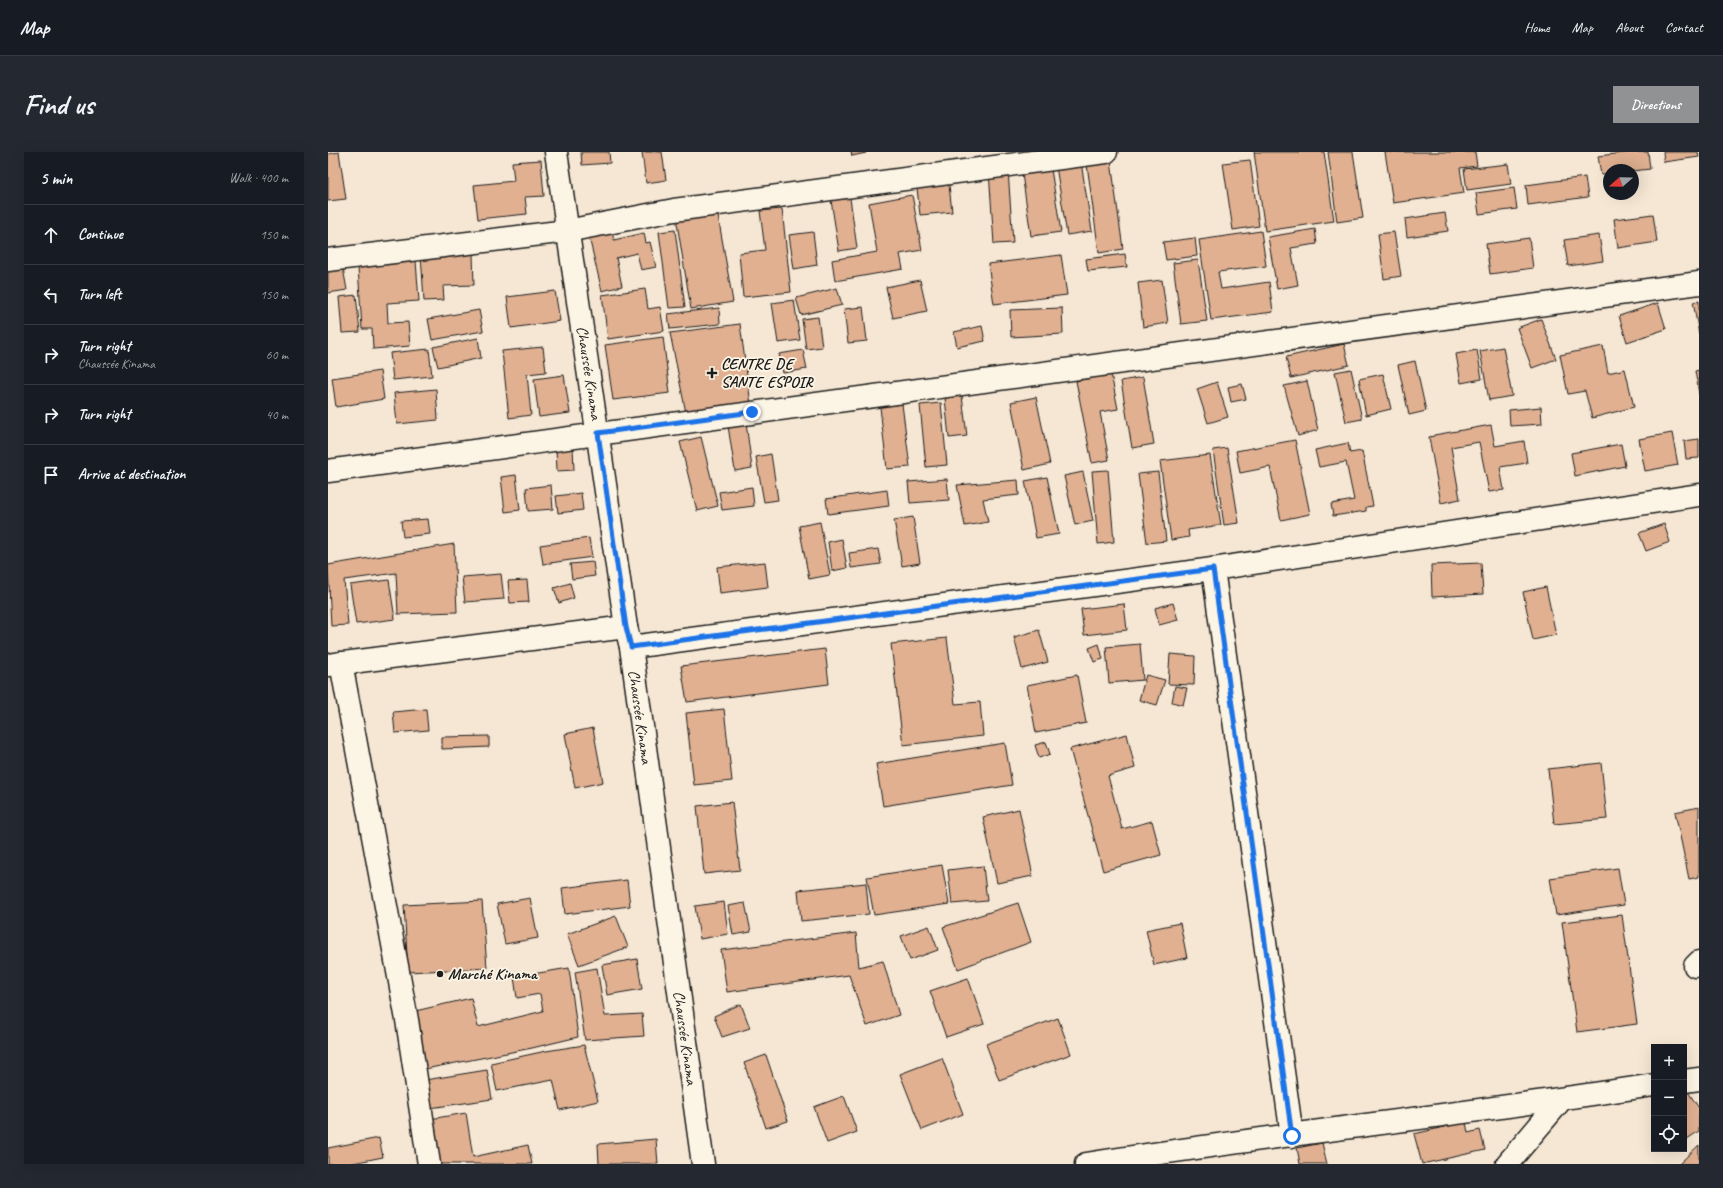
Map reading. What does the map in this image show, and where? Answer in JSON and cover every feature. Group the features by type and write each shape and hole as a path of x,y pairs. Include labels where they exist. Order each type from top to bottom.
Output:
{"street":[{"name":"Chaussée Kinama","path":"556,152 628,637 703,1164"},
{"path":"328,260 567,231 674,210 1106,152"},
{"path":"328,470 1699,283"},
{"path":"429,1164 406,1020 335,664 628,637 1213,569 1699,495"},
{"path":"1213,569 1292,1136"},
{"path":"1687,1081 1699,1079"},
{"path":"1086,1164 1191,1155 1292,1136 1561,1100 1651,1085"},
{"path":"1507,1164 1561,1100"}],"building":[{"path":"339,152 346,199 328,201 328,154"},
{"path":"581,152 609,152 610,163 582,165"},
{"path":"642,152 662,152 666,180 646,183"},
{"path":"851,152 866,152 866,153 852,156"},
{"path":"1254,152 1324,152 1334,221 1265,231"},
{"path":"1328,152 1353,152 1363,218 1337,222"},
{"path":"1385,152 1475,152 1477,166 1460,168 1464,193 1393,203"},
{"path":"1631,152 1648,152 1650,169 1639,170 1639,164 1603,164 1603,175 1601,175 1598,156"},
{"path":"1663,152 1698,152 1699,157 1664,162"},
{"path":"1110,154 1123,249 1099,253 1086,157"},
{"path":"1080,156 1092,231 1067,235 1055,160"},
{"path":"541,160 544,196 525,197 527,214 478,219 474,185 514,181 512,162"},
{"path":"1250,160 1259,226 1233,230 1223,163"},
{"path":"1050,163 1061,232 1031,236 1021,167"},
{"path":"1508,164 1511,184 1467,190 1464,169"},
{"path":"1008,170 1013,243 994,244 989,171"},
{"path":"1585,177 1588,197 1528,205 1526,185"},
{"path":"949,185 952,212 920,215 917,188"},
{"path":"1514,188 1517,209 1479,214 1476,193"},
{"path":"912,195 922,250 900,254 903,269 835,281 832,260 877,252 869,203"},
{"path":"850,198 857,248 839,251 831,200"},
{"path":"782,209 791,292 743,297 739,253 765,250 760,211"},
{"path":"717,210 733,302 691,309 676,217"},
{"path":"1445,213 1448,231 1407,237 1405,219"},
{"path":"1653,214 1657,242 1618,248 1614,219"},
{"path":"611,228 614,240 644,233 646,243 650,242 656,267 641,270 637,253 616,258 622,286 602,291 588,233"},
{"path":"1315,229 1317,244 1291,248 1298,285 1277,289 1268,237"},
{"path":"675,230 685,307 669,308 659,232"},
{"path":"1261,231 1266,266 1218,272 1221,289 1269,282 1273,312 1211,320 1199,240"},
{"path":"813,232 817,265 794,269 789,235"},
{"path":"1394,232 1401,276 1384,279 1378,234"},
{"path":"1599,235 1603,261 1568,266 1564,240"},
{"path":"1195,238 1197,256 1166,260 1163,242"},
{"path":"1529,238 1533,268 1490,274 1486,244"},
{"path":"421,254 473,254 474,285 443,286 444,300 424,301"},
{"path":"1125,254 1127,267 1088,271 1086,259"},
{"path":"1061,255 1067,295 994,304 988,264"},
{"path":"1198,260 1207,321 1181,324 1173,263"},
{"path":"416,261 419,301 387,303 388,323 408,322 410,346 373,349 372,329 362,329 358,267 373,266 373,264"},
{"path":"343,268 347,290 328,293 328,270"},
{"path":"920,280 927,311 893,318 886,287"},
{"path":"1162,280 1168,323 1143,327 1138,283"},
{"path":"837,288 842,305 801,315 796,298"},
{"path":"645,289 648,309 660,307 664,331 608,339 602,295"},
{"path":"555,291 560,321 511,328 507,297"},
{"path":"356,295 360,332 342,333 339,297"},
{"path":"794,300 800,340 778,343 772,303"},
{"path":"1699,301 1699,334 1693,302"},
{"path":"1658,303 1666,329 1627,342 1619,316"},
{"path":"863,307 867,341 848,343 844,309"},
{"path":"719,308 720,324 670,329 668,314"},
{"path":"1062,308 1063,334 1011,337 1010,310"},
{"path":"479,310 483,331 432,340 428,319"},
{"path":"818,317 822,347 806,349 802,319"},
{"path":"1541,319 1556,359 1532,368 1517,328"},
{"name":"CENTRE DE SANTE ESPOIR","path":"740,324 752,412 687,418 670,333"},
{"path":"982,326 985,341 957,347 954,332"},
{"path":"663,337 670,393 613,400 605,345"},
{"path":"478,338 481,358 438,367 433,347"},
{"path":"1344,344 1349,365 1291,378 1286,357"},
{"path":"1603,346 1608,373 1625,369 1634,407 1592,418 1585,391 1568,394 1560,355"},
{"path":"543,347 546,372 527,374 531,415 509,418 502,351"},
{"path":"1503,347 1512,396 1489,400 1480,351"},
{"path":"429,349 432,376 393,380 390,353"},
{"path":"803,350 807,369 783,373 779,354"},
{"path":"1477,350 1482,379 1461,383 1456,354"},
{"path":"1415,361 1426,411 1409,415 1398,365"},
{"path":"1351,369 1362,419 1346,422 1335,372"},
{"path":"1699,370 1699,394 1695,371"},
{"path":"380,371 384,399 336,407 332,378"},
{"path":"1111,374 1118,409 1100,412 1109,460 1092,463 1076,381"},
{"path":"1383,374 1391,409 1366,415 1359,379"},
{"path":"564,375 570,413 539,417 534,379"},
{"path":"1143,377 1154,444 1132,448 1121,381"},
{"path":"1307,381 1318,430 1298,436 1284,386"},
{"path":"1217,382 1228,417 1208,423 1197,389"},
{"path":"1242,384 1246,399 1231,402 1228,387"},
{"path":"436,389 438,420 397,424 394,393"},
{"path":"962,396 967,436 949,438 945,398"},
{"path":"1036,397 1050,464 1024,470 1011,402"},
{"path":"941,403 947,465 926,467 920,405"},
{"path":"902,404 910,467 887,469 880,407"},
{"path":"1541,407 1542,424 1510,426 1509,410"},
{"path":"746,423 752,468 735,471 728,426"},
{"path":"1491,425 1495,446 1524,441 1527,463 1500,467 1504,490 1489,492 1479,442 1451,447 1460,499 1441,503 1429,437"},
{"path":"1672,433 1678,465 1645,471 1639,439"},
{"path":"701,437 718,506 697,511 680,442"},
{"path":"1699,439 1699,458 1686,459 1684,441"},
{"path":"1295,440 1310,514 1281,520 1270,467 1240,473 1236,451"},
{"path":"1348,443 1350,453 1362,451 1373,506 1366,507 1366,511 1333,516 1331,504 1354,500 1346,462 1319,467 1315,450"},
{"path":"1621,444 1625,466 1575,476 1571,453"},
{"path":"573,447 574,470 557,471 556,448"},
{"path":"1227,448 1239,523 1224,525 1213,450"},
{"path":"771,454 778,500 764,502 756,457"},
{"path":"1210,455 1221,525 1188,530 1189,537 1171,540 1160,461"},
{"path":"1108,470 1114,542 1098,544 1092,471"},
{"path":"1083,472 1093,521 1075,525 1064,476"},
{"path":"1158,472 1166,541 1147,543 1138,474"},
{"path":"516,475 520,510 505,512 501,477"},
{"path":"1047,477 1059,534 1036,538 1025,481"},
{"path":"947,479 949,500 910,503 908,482"},
{"path":"1018,480 1019,495 983,499 988,522 965,526 957,485"},
{"path":"551,485 553,509 528,511 526,488"},
{"path":"752,487 754,506 722,510 719,492"},
{"path":"887,490 889,506 828,514 826,499"},
{"path":"581,493 583,510 558,513 556,496"},
{"path":"913,517 920,563 902,566 894,520"},
{"path":"428,519 430,534 403,537 401,521"},
{"path":"820,522 830,575 809,579 799,526"},
{"path":"1664,524 1670,542 1646,551 1639,533"},
{"path":"589,538 592,557 543,564 540,545"},
{"path":"842,539 847,568 832,571 828,542"},
{"path":"454,544 457,612 398,614 396,573 344,580 348,625 331,626 328,565"},
{"path":"878,549 881,564 851,568 849,553"},
{"path":"593,562 595,576 572,579 570,564"},
{"path":"765,562 768,587 720,593 717,567"},
{"path":"1481,563 1483,594 1432,597 1431,565"},
{"path":"501,574 504,599 465,602 462,577"},
{"path":"389,580 395,619 356,624 350,585"},
{"path":"527,580 529,602 510,603 508,581"},
{"path":"570,583 574,598 559,603 554,588"},
{"path":"1546,587 1556,635 1533,640 1523,592"},
{"path":"1173,603 1178,620 1159,625 1155,608"},
{"path":"1124,604 1127,630 1084,635 1081,609"},
{"path":"1039,630 1048,662 1022,669 1014,637"},
{"path":"947,638 955,704 980,702 983,736 903,745 891,644"},
{"path":"1099,644 1103,659 1094,662 1089,648"},
{"path":"1140,644 1143,680 1109,683 1106,647"},
{"path":"825,649 829,684 687,702 681,666"},
{"path":"1170,654 1195,656 1194,685 1168,684"},
{"path":"1077,675 1086,723 1036,733 1027,685"},
{"path":"1146,675 1165,680 1157,705 1139,700"},
{"path":"1175,686 1187,688 1183,705 1172,702"},
{"path":"426,709 428,730 395,733 393,712"},
{"path":"724,709 732,781 694,785 686,713"},
{"path":"593,728 603,782 575,788 565,734"},
{"path":"1127,734 1135,768 1108,776 1122,829 1152,821 1161,855 1103,871 1070,749"},
{"path":"489,736 489,747 442,749 442,737"},
{"path":"1046,742 1050,754 1039,758 1035,745"},
{"path":"1005,743 1012,785 883,806 876,764"},
{"path":"1601,763 1607,819 1554,824 1548,769"},
{"path":"732,802 740,870 704,874 697,806"},
{"path":"1699,807 1699,877 1689,879 1675,812"},
{"path":"1019,809 1033,876 997,883 983,817"},
{"path":"942,865 949,904 874,915 867,877"},
{"path":"983,866 987,901 952,904 948,870"},
{"path":"1618,868 1624,905 1556,915 1550,878"},
{"path":"627,880 630,906 565,914 562,888"},
{"path":"866,883 869,914 801,921 798,890"},
{"path":"530,898 538,938 505,944 497,904"},
{"path":"482,901 487,968 408,972 404,905"},
{"path":"724,902 728,934 700,939 695,906"},
{"path":"745,903 751,932 733,935 728,906"},
{"path":"1018,903 1031,942 958,969 943,927"},
{"path":"1622,915 1637,1024 1577,1032 1562,922"},
{"path":"616,916 628,947 579,965 567,934"},
{"path":"1180,923 1187,958 1154,965 1146,930"},
{"path":"929,926 938,950 910,960 901,936"},
{"path":"856,933 859,967 883,961 899,1015 867,1026 849,975 727,992 721,950"},
{"path":"637,959 642,989 607,995 602,965"},
{"path":"569,968 578,1037 532,1048 425,1069 411,1012 471,998 478,1027 543,1011 540,994 517,998 514,977"},
{"path":"597,968 605,1016 642,1014 644,1036 585,1040 575,972"},
{"path":"968,978 984,1024 946,1037 930,991"},
{"path":"741,1004 750,1028 722,1037 714,1016"},
{"path":"1058,1018 1071,1054 999,1080 986,1044"},
{"path":"584,1045 598,1101 560,1110 553,1080 497,1091 491,1063 546,1051"},
{"path":"766,1055 788,1121 766,1128 744,1063"},
{"path":"942,1058 963,1114 922,1130 900,1074"},
{"path":"487,1070 492,1099 430,1108 425,1080"},
{"path":"1687,1090 1699,1108 1699,1131 1687,1139"},
{"path":"844,1096 857,1132 827,1143 814,1107"},
{"path":"466,1113 473,1157 528,1145 532,1164 438,1164 430,1119"},
{"path":"1466,1122 1468,1133 1480,1130 1485,1150 1422,1164 1414,1134"},
{"path":"379,1138 383,1157 348,1164 328,1164 328,1148"},
{"path":"656,1139 658,1164 599,1164 598,1144"},
{"path":"1322,1143 1327,1164 1300,1164 1297,1148"},
{"path":"1699,1145 1699,1164 1679,1164"}],"place":[{"name":"CENTRE DE SANTE ESPOIR","path":"712,373"},
{"name":"Marché Kinama","path":"440,974"}],"route":[{"path":"752,412 598,433 626,627 631,647 1213,569 1292,1136"}]}
